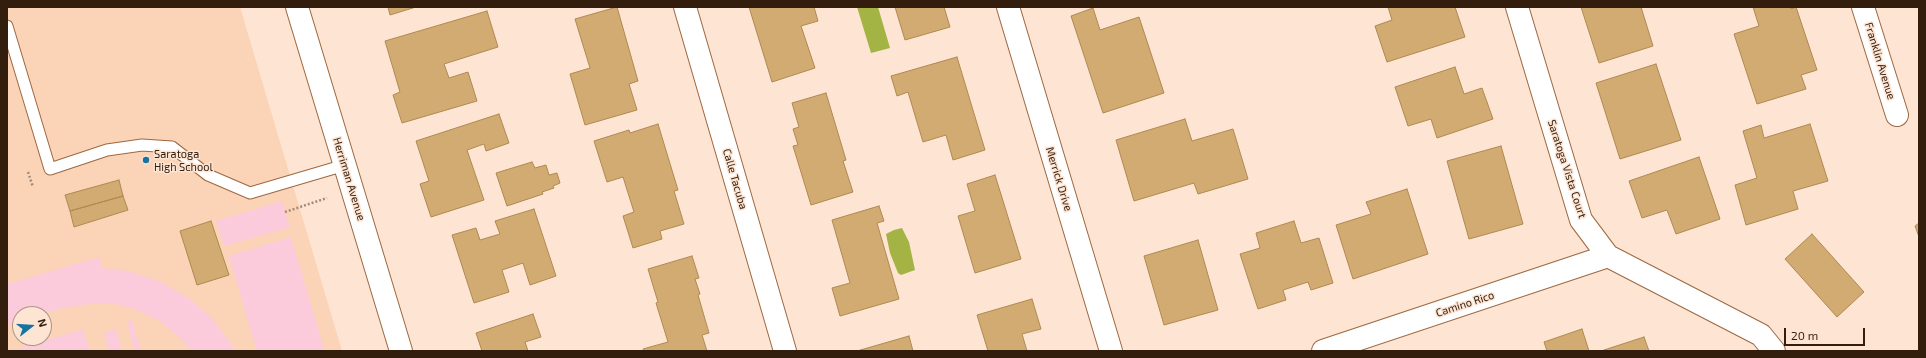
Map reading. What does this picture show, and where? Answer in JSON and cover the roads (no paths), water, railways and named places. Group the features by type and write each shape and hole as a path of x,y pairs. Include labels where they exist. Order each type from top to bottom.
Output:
{"street":[{"name":"Herriman Avenue","path":"297,7 401,351"},
{"name":"Calle Tacuba","path":"685,7 786,351"},
{"name":"Merrick Drive","path":"1008,7 1111,351"},
{"name":"Saratoga Vista Court","path":"1517,7 1581,220 1608,256 1761,335 1774,351"},
{"name":"Franklin Avenue","path":"1864,7 1897,115"},
{"name":"Camino Rico","path":"1323,351 1608,256"}],"lane":[{"path":"7,26 50,169 107,150 142,145 172,147 208,176 250,193 345,165"}],"place":[{"name":"Saratoga High School","path":"146,160"}]}
